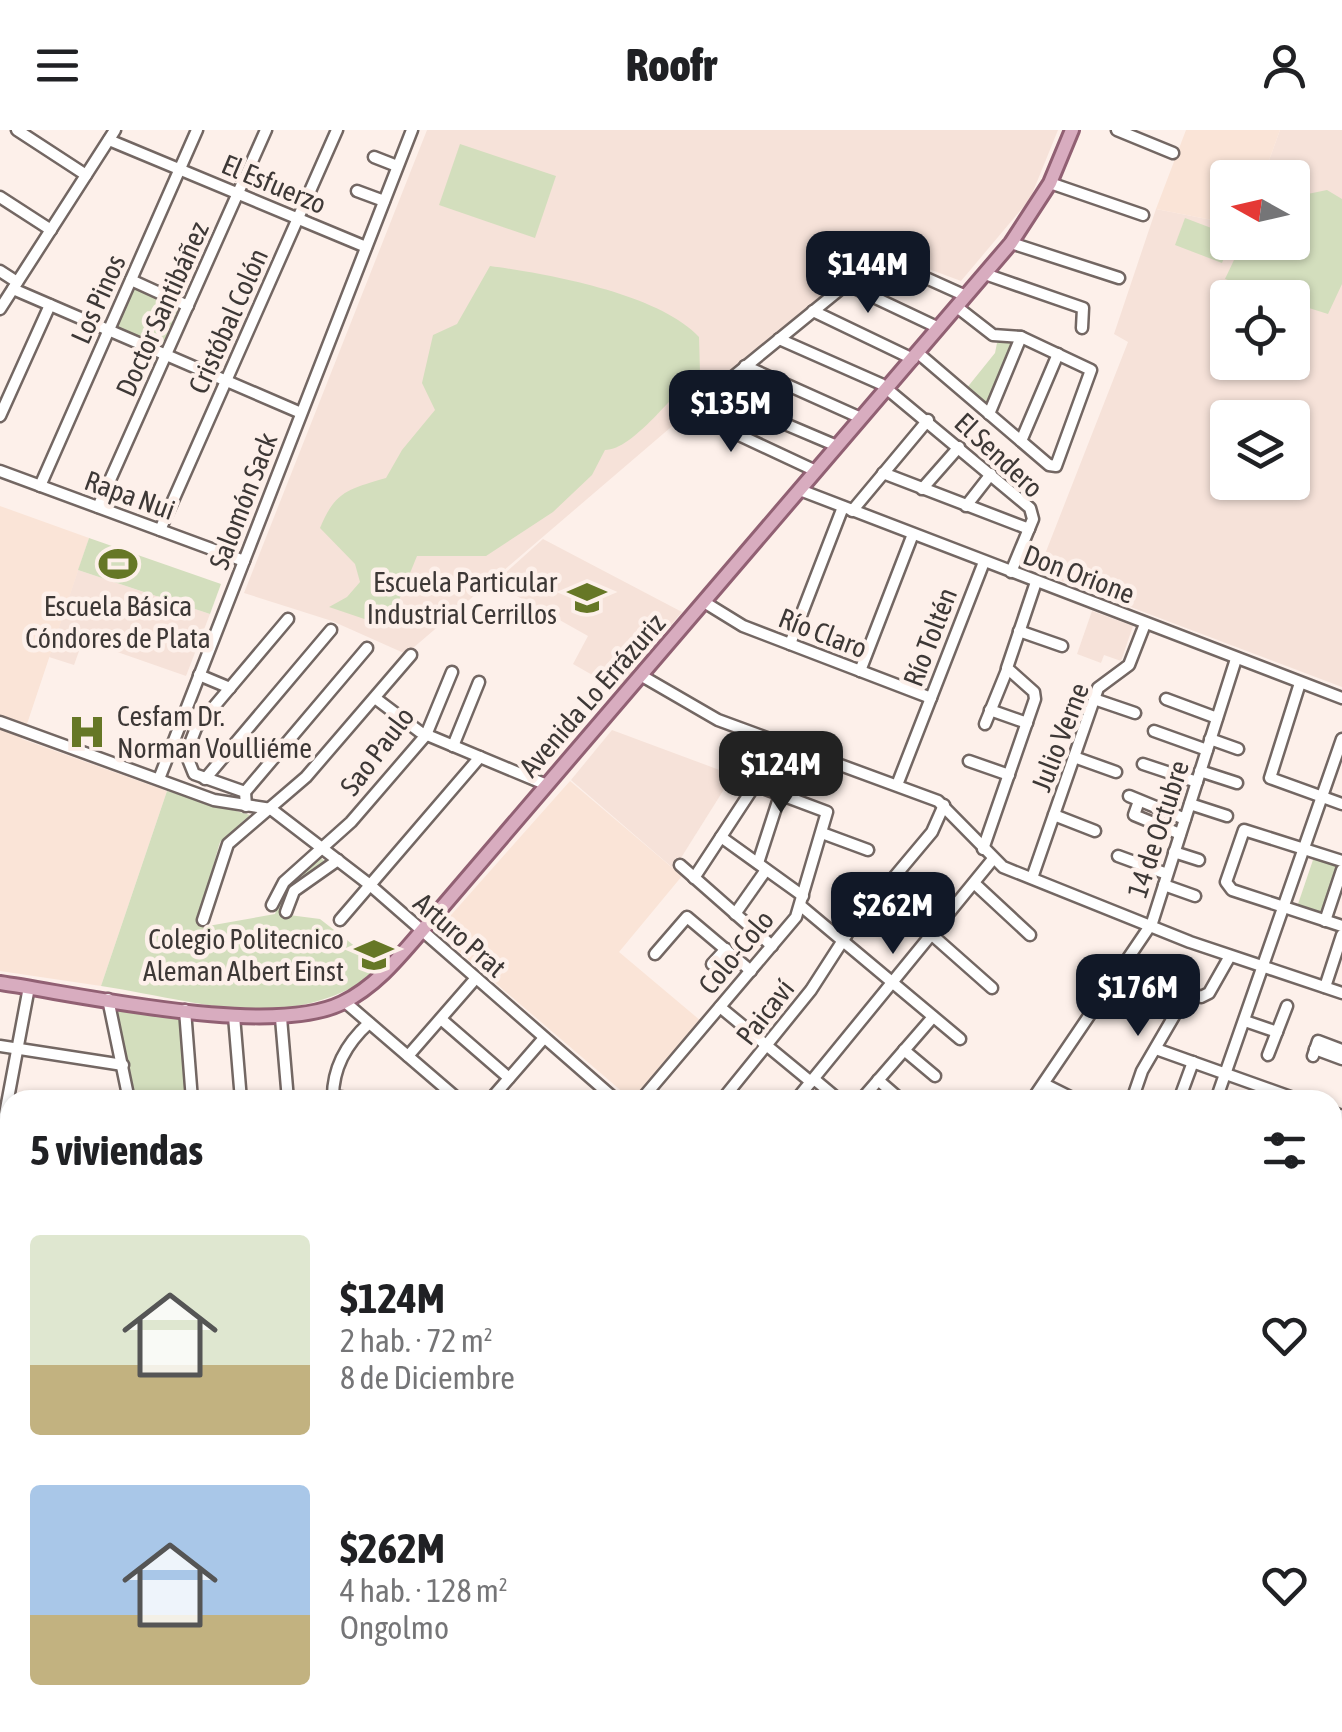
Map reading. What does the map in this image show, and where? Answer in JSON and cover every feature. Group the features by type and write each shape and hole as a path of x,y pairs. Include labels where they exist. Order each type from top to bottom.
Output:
{"main road":[{"name":"Avenida Lo Errázuriz","path":"0,983 234,1016 281,1018 323,1012 376,981 985,274 1050,183 1072,130"}],"street":[{"path":"17,130 86,174"},
{"name":"Los Pinos","path":"40,486 197,130"},
{"name":"Doctor Santibáñez","path":"98,507 266,130"},
{"name":"Cristóbal Colón","path":"160,530 337,130"},
{"name":"Salomón Sack","path":"159,779 412,130"},
{"path":"1117,130 1173,153"},
{"path":"0,310 112,135"},
{"name":"El Esfuerzo","path":"112,135 180,170 366,248"},
{"path":"374,157 398,166"},
{"path":"1050,183 1144,215"},
{"path":"358,190 384,201"},
{"path":"0,197 51,230"},
{"path":"1010,243 1118,278"},
{"path":"813,311 916,356 1053,466 1089,368 1022,337 993,336 962,302 882,259 846,284 712,393 690,414 816,471"},
{"path":"0,271 15,286 50,304 301,413"},
{"path":"985,274 1083,308 1082,328"},
{"path":"131,280 188,306"},
{"path":"846,284 939,328"},
{"path":"0,416 50,304"},
{"path":"990,414 1022,337"},
{"name":"El Sendero","path":"779,339 888,388 1030,508 1034,516 1011,572"},
{"path":"1022,441 1058,354"},
{"path":"746,366 861,418"},
{"path":"712,393 837,446"},
{"path":"790,644 848,509 928,420"},
{"path":"922,488 959,447"},
{"name":"Rapa Nui","path":"0,471 244,561"},
{"path":"883,474 1029,529"},
{"path":"966,506 990,474"},
{"name":"Don Orione","path":"800,490 1342,698"},
{"path":"860,671 912,534"},
{"name":"Río Toltén","path":"897,785 984,562"},
{"path":"985,724 1036,582"},
{"name":"Río Claro","path":"704,602 736,623 931,698"},
{"path":"245,792 206,779 188,768 186,754 196,728 288,619"},
{"name":"Julio Verne","path":"1032,878 1094,699 1101,684 1129,665 1144,624"},
{"path":"206,779 331,630"},
{"path":"1019,631 1062,646"},
{"path":"246,806 245,792 367,648"},
{"path":"203,920 227,846 306,777 411,655"},
{"name":"14 de Octubre","path":"1040,1090 1152,923 1236,660"},
{"path":"983,849 1034,694 1007,670"},
{"name":"Sao Paulo","path":"272,905 284,882 324,848 426,735 452,672"},
{"path":"199,675 230,688"},
{"path":"642,676 718,720 944,805 992,859 1032,878 1230,956 1342,993"},
{"path":"453,746 479,682"},
{"path":"1300,683 1270,778 1342,804"},
{"path":"375,698 426,735 547,786"},
{"path":"1094,699 1135,713"},
{"path":"1166,699 1217,718"},
{"path":"990,710 1027,723"},
{"path":"0,722 214,800 272,808"},
{"path":"1154,731 1238,748"},
{"path":"1220,1090 1342,740"},
{"path":"340,920 480,757"},
{"path":"1074,757 1116,772"},
{"path":"970,762 1009,775"},
{"path":"1143,764 1237,783"},
{"path":"694,878 756,785 780,794 762,866 735,914"},
{"name":"Colo-Colo","path":"650,1090 772,946 802,901 827,812 780,794"},
{"path":"1180,834 1134,815 1134,798 1185,819"},
{"path":"1190,804 1227,816"},
{"name":"Paicaví","path":"731,1090 932,832 944,805"},
{"name":"Arturo Prat","path":"272,808 370,884 604,1090"},
{"path":"1054,815 1095,831"},
{"path":"1342,860 1244,830 1227,886 1342,926"},
{"path":"822,833 868,850"},
{"path":"721,837 762,866 960,1040"},
{"path":"1174,852 1199,860"},
{"path":"1118,856 1195,896"},
{"path":"804,1090 992,859"},
{"path":"286,912 294,891 338,860"},
{"path":"680,865 772,946"},
{"path":"1325,921 1342,870"},
{"path":"974,882 1030,936"},
{"path":"656,954 687,917 751,971"},
{"path":"932,934 992,988"},
{"path":"1325,988 1342,936"},
{"path":"712,964 726,950"},
{"path":"1126,963 1188,992 1207,996 1230,956"},
{"path":"408,1056 476,978"},
{"path":"10,1090 29,987"},
{"path":"1135,1090 1142,1071 1188,992"},
{"path":"108,999 127,1090"},
{"path":"345,1002 447,1090"},
{"path":"1268,1055 1287,1006"},
{"path":"720,1008 826,1090"},
{"path":"186,1010 191,1090"},
{"path":"234,1016 240,1090"},
{"path":"870,1090 932,1017"},
{"path":"281,1018 287,1090"},
{"path":"441,1018 509,1078"},
{"path":"1246,1021 1277,1032"},
{"path":"335,1090 350,1042 369,1023"},
{"path":"499,1090 544,1038"},
{"path":"0,1046 122,1066"},
{"path":"1342,1050 1315,1048 1342,1059"},
{"path":"1156,1049 1271,1090"},
{"path":"904,1050 934,1076"},
{"path":"1183,1090 1193,1062"},
{"path":"878,1080 890,1090"},
{"path":"1044,1084 1056,1090"}],"shaded area":[{"path":"427,130 1058,130 1030,199 961,281 878,250 406,654 332,621 244,593"},
{"path":"1186,130 1280,130 1269,160 1210,160 1210,220 1156,209"},
{"path":"1280,130 1342,130 1342,687 1038,572 1128,342 1114,334 1156,209 1210,220 1210,260 1310,260 1310,160 1269,160"},
{"path":"0,506 89,538 22,739 167,791 101,986 0,971"},
{"name":"Escuela Particular Industrial Cerrillos","path":"543,539 682,612 617,689 573,664 588,636 494,583"},
{"name":"Escuela Básica Cóndores de Plata","path":"78,570 210,614 186,676 83,640 74,665 49,657"},
{"path":"1092,611 1133,626 1121,661 1104,655 1101,663 1077,654"},
{"path":"612,730 733,775 674,869 571,780"},
{"path":"570,781 682,876 619,952 701,1021 641,1090 620,1090 436,932"}],"green space":[{"path":"460,144 556,176 535,238 439,205"},
{"path":"1327,190 1342,199 1342,284 1328,314 1310,308 1310,280 1225,279 1234,260 1310,260 1310,194"},
{"path":"1185,218 1210,228 1210,258 1175,245"},
{"path":"490,266 602,288 658,309 699,337 700,372 641,430 605,450 592,475 553,512 486,556 417,556 388,627 329,607 347,597 360,582 355,564 320,528 331,506 345,493 386,478 402,450 435,410 422,383 433,335 457,324"},
{"path":"132,285 181,307 163,348 114,326"},
{"path":"1017,342 989,408 966,389 995,353 997,343"},
{"name":"Escuela Básica Cóndores de Plata","path":"89,538 221,584 210,614 78,570"},
{"path":"167,791 250,815 220,842 197,922 208,926 275,914 283,887 319,856 332,868 292,897 289,915 320,919 384,969 348,990 280,1008 213,1006 101,986"},
{"path":"1315,854 1342,863 1324,916 1297,907"},
{"path":"115,1007 179,1016 185,1090 129,1090"}],"place":[{"name":"Escuela Básica Cóndores de Plata","path":"118,564"},
{"name":"Escuela Particular Industrial Cerrillos","path":"587,598"},
{"name":"Cesfam Dr. Norman Voulliéme","path":"87,732"},
{"name":"Colegio Politecnico Aleman Albert Einst","path":"374,955"}]}
